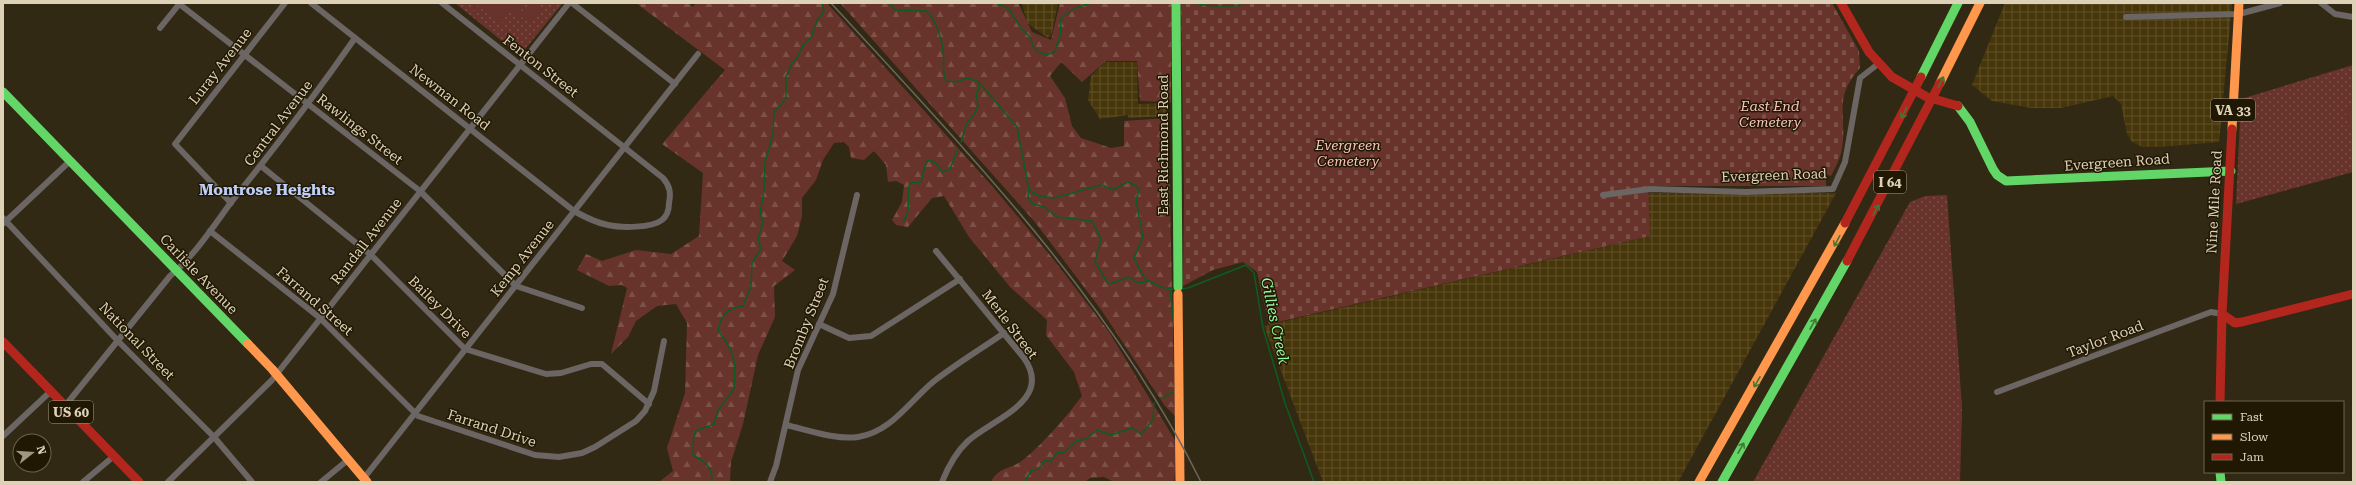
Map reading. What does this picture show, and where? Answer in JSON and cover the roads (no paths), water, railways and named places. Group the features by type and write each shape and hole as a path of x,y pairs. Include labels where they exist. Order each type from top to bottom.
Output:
{"main road":[{"name":"East Richmond Road","path":"1176,3 1180,482"},
{"path":"1841,3 1878,64"},
{"name":"I 64","path":"1699,482 1832,250 1892,138 1958,3"},
{"name":"I 64","path":"1722,482 1794,358 1875,211 1980,3"},
{"name":"Nine Mile Road","path":"2220,401 2222,314 2239,3"},
{"name":"Evergreen Road","path":"1878,64 1892,77 1927,97 1958,106 1970,122 1993,169 1997,175 2006,181 2230,171"},
{"name":"Carlisle Avenue","path":"3,92 277,374 366,480"},
{"path":"2222,314 2235,323 2242,322 2353,294"},
{"name":"US 60","path":"3,342 139,482"}],"street":[{"name":"Rawlings Street","path":"179,3 420,191 516,286"},
{"path":"160,28 179,3"},
{"name":"Luray Avenue","path":"231,203 175,144 285,3"},
{"name":"Newman Road","path":"311,3 574,211 610,226 637,226 660,221"},
{"name":"Fenton Street","path":"442,3 667,183 670,191 669,208 665,217 660,221"},
{"name":"Randall Avenue","path":"168,482 277,374 520,64 570,3"},
{"path":"570,3 675,84"},
{"path":"2126,17 2239,14 2280,3"},
{"path":"2321,3 2332,13 2353,17"},
{"name":"Central Avenue","path":"65,406 210,231 308,104 355,38"},
{"name":"Kemp Avenue","path":"366,480 415,413 698,54"},
{"name":"Evergreen Road","path":"1603,195 1650,189 1746,192 1833,189 1845,162 1860,78 1878,64"},
{"path":"4,221 70,161"},
{"name":"Bailey Drive","path":"261,166 370,255 465,349 546,374 561,373 591,364 602,364 649,404"},
{"name":"Bromby Street","path":"770,482 776,466 798,370 834,294 857,195"},
{"name":"National Street","path":"4,221 118,341 214,438 252,482"},
{"name":"Farrand Street","path":"210,231 320,318 415,413"},
{"name":"Merle Street","path":"936,251 1004,333 1028,366 1031,380 1029,391 1018,407 968,440 955,456 942,482"},
{"path":"819,324 849,338 871,336 960,279"},
{"path":"516,286 582,308"},
{"name":"Taylor Road","path":"1997,392 2211,312 2222,314"},
{"path":"786,425 839,436 856,437 872,433 888,424 916,397 950,369 1004,333"},
{"name":"Farrand Drive","path":"415,413 433,422 524,453 553,457 582,453 595,447 636,421 649,404 654,391 664,340"},
{"path":"3,436 51,391"},
{"path":"83,482 114,456"},
{"path":"322,482 349,459"}],"waterway":[{"path":"712,482 710,469 701,460 693,455 693,442 694,435 698,430 714,424 719,409 734,389 735,366 731,350 718,330 723,316 729,310 743,306 751,286 752,263 761,249 758,239 763,222 760,213 764,190 765,163 773,133 774,112 786,99 786,77 792,63 797,58 803,45 811,38 817,21 824,11 822,3"},
{"name":"Gillies Creek","path":"890,3 895,10 926,11 933,19 939,34 943,50 944,73 946,81 956,82 968,78 979,82 1017,127 1029,190 1039,196 1054,198 1102,185 1113,190 1128,182 1135,185 1139,190 1136,200 1143,237 1134,258 1145,279 1161,287 1176,290"},
{"path":"997,3 1009,9 1020,27 1031,38 1034,47 1040,53 1047,55 1055,51 1060,36 1061,18 1075,8 1091,3"},
{"path":"1195,3 1200,5 1217,6 1239,6 1241,3"},
{"path":"961,142 967,123 974,115 978,106 976,93 979,89 979,83"},
{"path":"903,222 908,212 908,193 910,183 921,182 926,162 930,160 937,164 942,172 950,169 958,149"},
{"name":"Gillies Creek","path":"1029,190 1028,197 1033,204 1044,207 1057,217 1092,221 1101,239 1095,262 1107,282 1110,284 1129,277 1138,283 1149,281"},
{"name":"Gillies Creek","path":"1180,289 1188,288 1246,265 1254,273 1263,328 1285,403 1314,482"},
{"path":"1170,290 1174,325"},
{"path":"1162,398 1175,391"},
{"path":"1024,482 1031,471 1039,469 1044,460 1050,462 1057,453 1065,452 1076,441 1086,439 1097,430 1111,435 1132,428 1141,434 1153,420 1154,403"}],"railway":[{"path":"831,3 984,172 1080,289 1124,351 1165,415 1201,482"}],"district":[{"name":"Montrose Heights","path":"267,190"}],"park label":[{"name":"East End Cemetery","path":"1770,114"},
{"name":"Evergreen Cemetery","path":"1348,154"}]}
